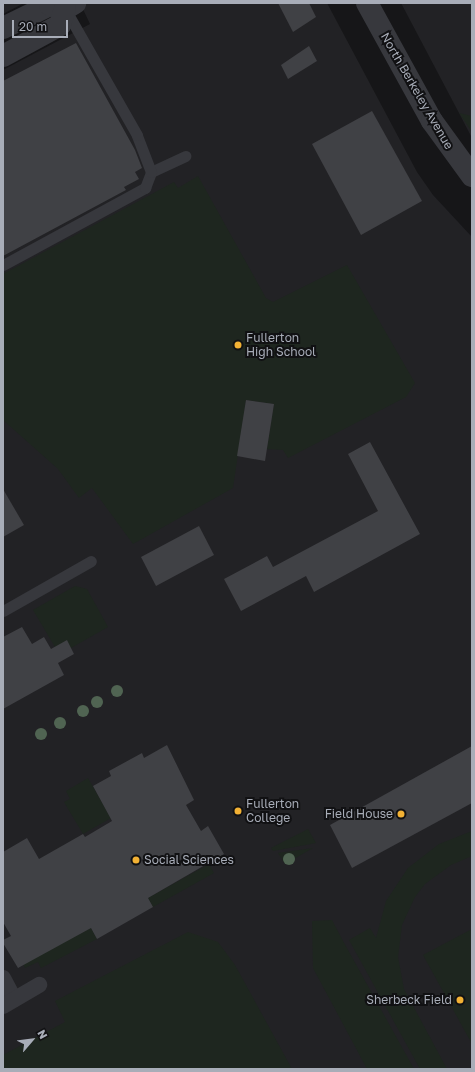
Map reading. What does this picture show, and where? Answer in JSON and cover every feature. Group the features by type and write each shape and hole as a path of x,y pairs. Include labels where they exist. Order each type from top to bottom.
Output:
{"street":[{"name":"North Berkeley Avenue","path":"367,3 432,121 472,176"},
{"path":"3,28 50,5 70,6 60,25 3,56"},
{"path":"3,978 9,1003 39,985"}],"lane":[{"path":"3,266 145,188 151,172 137,135 70,6"},
{"path":"151,172 186,156"},
{"path":"3,611 91,561"}],"shaded area":[{"path":"3,3 24,3 3,14"},
{"path":"80,3 327,3 417,172 433,195 472,237 472,1069 3,1069 3,70 90,24"},
{"path":"401,3 472,3 472,138 459,113"},
{"path":"459,113 472,116 472,132"},
{"path":"198,176 266,298 273,302 347,265 415,383 406,397 288,458 283,450 267,449 274,404 246,400 233,488 133,544 92,488 79,498 58,469 3,420 3,274 174,182 178,188"},
{"path":"75,586 87,589 108,627 71,648 55,647 33,610"},
{"path":"88,778 111,818 83,834 64,802 70,799 66,791"},
{"path":"308,829 316,843 273,851 271,848"},
{"path":"472,831 472,856 451,865 425,884 415,897 402,925 398,957 404,989 447,1069 420,1069 349,940 370,928 376,938 386,901 408,868 439,844"},
{"path":"313,848 285,864 278,853"},
{"path":"209,864 214,873 153,907 148,898"},
{"path":"332,920 414,1069 367,1069 313,968 312,921"},
{"path":"91,928 97,939 41,968 38,962 25,968 23,964"},
{"name":"Sherbeck Field","path":"472,929 472,1044 423,955"},
{"path":"188,932 218,942 235,965 292,1069 3,1069 3,1055 65,1022 55,1001"}],"building":[{"path":"278,3 309,3 316,17 293,32"},
{"path":"76,43 135,150 142,168 135,172 139,179 124,187 126,190 3,256 3,81"},
{"path":"309,46 317,61 288,79 281,65"},
{"path":"372,111 422,201 361,235 312,144"},
{"path":"246,400 274,404 265,461 237,456"},
{"path":"370,442 420,534 314,592 306,576 241,611 224,579 267,556 273,567 378,511 348,454"},
{"path":"3,489 24,525 3,537"},
{"path":"199,526 214,555 156,586 141,557"},
{"path":"22,627 32,644 44,637 51,649 67,640 74,654 58,663 64,675 3,709 3,637"},
{"name":"Social Sciences","path":"167,745 194,800 186,805 201,831 208,826 224,854 148,898 153,907 97,939 91,928 18,968 3,943 3,940 11,936 3,922 3,852 27,838 39,859 83,834 85,837 112,821 93,786 111,776 109,771 142,753 144,758"},
{"name":"Field House","path":"472,746 472,803 352,868 330,825"}],"place":[{"name":"Fullerton High School","path":"238,345"},
{"name":"Fullerton College","path":"238,811"},
{"name":"Field House","path":"401,814"},
{"name":"Social Sciences","path":"136,860"},
{"name":"Sherbeck Field","path":"460,1000"}]}
